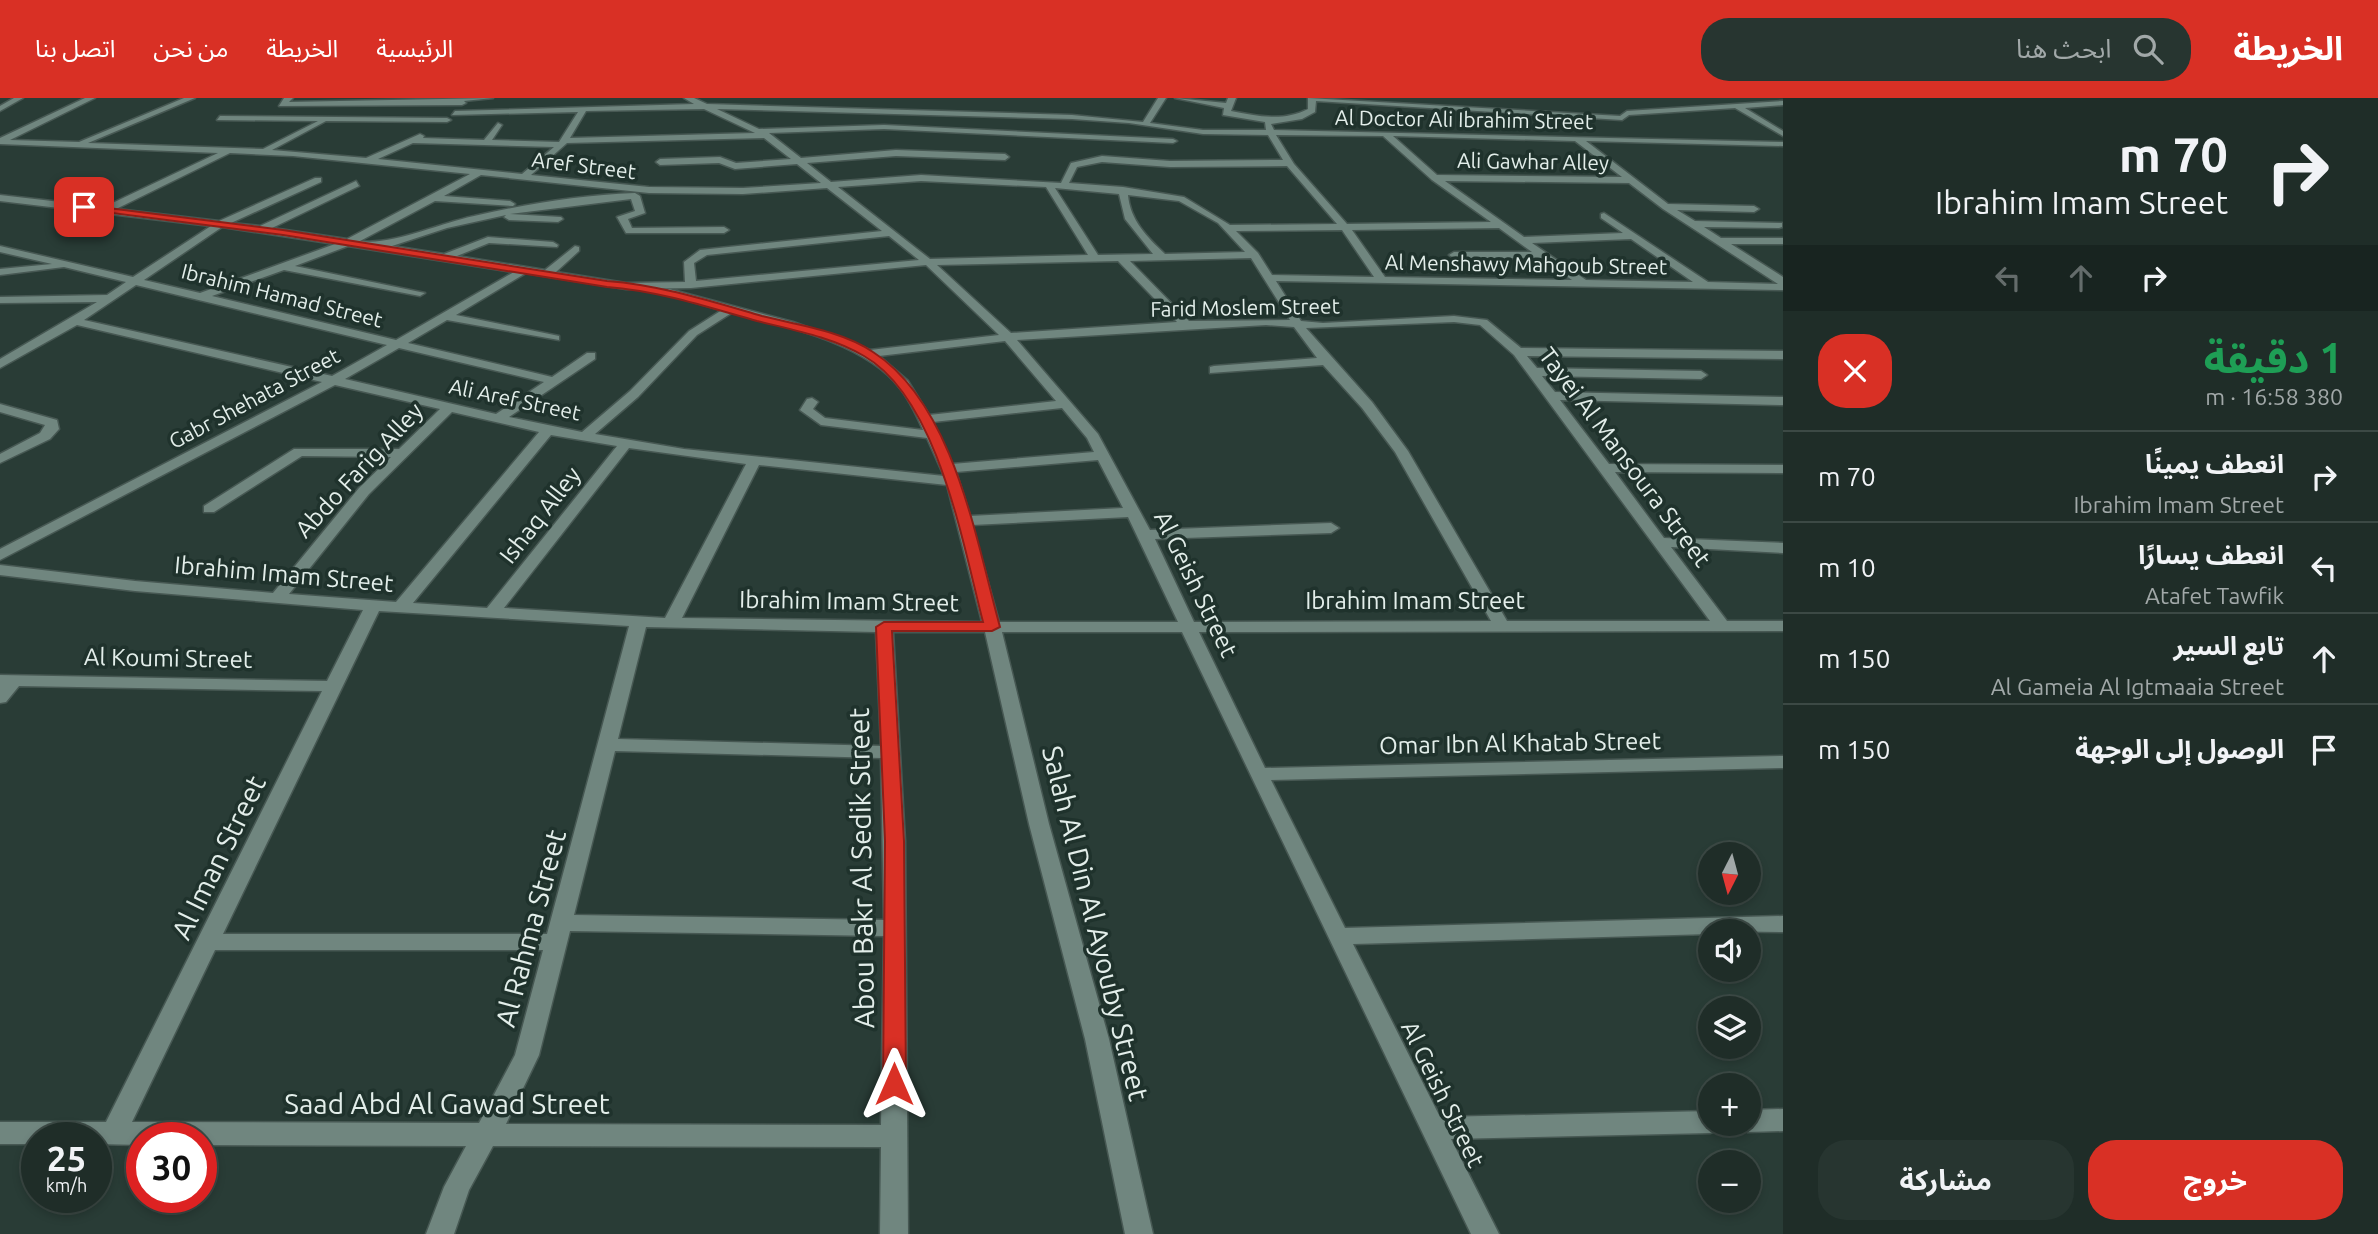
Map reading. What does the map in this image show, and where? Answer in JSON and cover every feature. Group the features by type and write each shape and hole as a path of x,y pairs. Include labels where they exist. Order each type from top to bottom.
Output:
{"street":[{"path":"0,109 19,98"},
{"path":"0,142 91,98"},
{"path":"160,98 189,98"},
{"path":"76,145 189,98"},
{"path":"289,98 282,104 489,98"},
{"name":"Al Geish Street","path":"688,98 716,102 763,133 928,262 1008,337 1067,404 1103,455 1145,534 1258,774 1485,1234"},
{"path":"804,110 819,98"},
{"path":"1146,124 1161,98"},
{"path":"1179,98 1230,102 1224,111 1228,114 1270,120 1306,114 1312,110 1312,99 1370,100 1493,111 1623,118"},
{"path":"1486,98 1493,111"},
{"path":"1722,98 1783,134"},
{"path":"369,160 447,120 464,100"},
{"path":"455,113 583,110 716,102"},
{"name":"Al Doctor Ali Ibrahim Street","path":"716,102 804,110 988,110 1116,120 1175,130 1271,134 1386,134 1783,144"},
{"path":"1623,118 1627,113 1783,103"},
{"path":"1604,108 1623,118"},
{"path":"525,176 564,143 583,110"},
{"path":"879,111 896,153 905,162"},
{"path":"220,118 447,120"},
{"path":"263,151 327,120"},
{"path":"1270,120 1266,121 1271,134 1289,163 1348,226 1381,280"},
{"path":"486,143 498,125"},
{"path":"1164,175 1170,164 1175,130"},
{"path":"411,140 564,143 763,133 1173,141"},
{"path":"1386,134 1435,178 1584,285"},
{"path":"691,137 691,161"},
{"path":"1578,139 1667,207 1783,285"},
{"name":"Aref Street","path":"0,142 263,151 650,185 670,191 831,185 921,178 1162,191 1202,208 1229,228 1254,255 1296,325 1367,405 1401,451 1501,625"},
{"path":"107,210 232,149"},
{"path":"660,162 724,160 733,166 896,153 1005,157"},
{"path":"1064,185 1074,165 1084,161 1170,164 1289,163"},
{"path":"913,170 921,178"},
{"path":"203,296 350,242 481,172"},
{"name":"Ali Gawhar Alley","path":"1435,178 1630,180"},
{"path":"0,365 75,321 220,224 318,180"},
{"path":"261,229 356,184"},
{"path":"1048,184 1095,258"},
{"path":"1122,190 1123,205 1129,221 1162,257"},
{"path":"379,247 462,221 527,206 670,191"},
{"path":"635,196 640,213 622,218 629,231 724,230"},
{"path":"0,198 261,229 607,284 648,287 928,262 1254,255"},
{"path":"434,198 527,206"},
{"path":"0,206 15,200"},
{"path":"1667,207 1754,209"},
{"path":"403,215 462,221"},
{"path":"484,216 558,219"},
{"path":"1604,216 1706,286"},
{"path":"718,217 732,249"},
{"path":"1693,224 1779,225"},
{"path":"1229,228 1501,225"},
{"path":"691,285 689,261 704,252 891,233"},
{"path":"1522,240 1633,236"},
{"path":"444,258 488,240 553,246"},
{"path":"1720,241 1783,241"},
{"name":"Ibrahim Hamad Street","path":"0,249 136,279 554,380"},
{"path":"547,274 575,249"},
{"path":"1454,255 1542,255"},
{"path":"1121,258 1186,325"},
{"path":"0,272 77,266"},
{"path":"281,266 420,293"},
{"name":"Gabr Shehata Street","path":"0,555 335,380 524,271"},
{"name":"Al Menshawy Mahgoub Street","path":"1269,278 1584,285 1783,285"},
{"name":"Salah Al Din Al Ayouby Street","path":"648,287 732,308 836,339 869,354 904,384 925,419 950,475 964,520 1039,824 1097,1039 1139,1234"},
{"path":"0,300 108,298"},
{"path":"585,436 634,394 687,338 732,308"},
{"path":"446,316 555,338"},
{"name":"Farid Moslem Street","path":"869,354 1008,337 1186,325 1266,322 1336,326 1454,319 1483,322"},
{"name":"Ali Aref Street","path":"75,321 548,430 754,461 950,475 1103,455"},
{"name":"Tayei Al Mansoura Street","path":"1483,322 1518,352 1657,542 1723,627"},
{"path":"1518,352 1783,355"},
{"path":"498,419 591,356"},
{"path":"1214,370 1325,360"},
{"path":"1532,372 1701,375"},
{"path":"1550,396 1783,401"},
{"path":"812,402 806,410 808,415 821,421 932,435"},
{"path":"925,419 1067,404"},
{"name":"Abdo Farig Alley","path":"277,598 322,540 400,453 450,407"},
{"path":"0,408 52,423 52,429 45,436 0,458"},
{"path":"400,608 548,430"},
{"name":"Ishaq Alley","path":"491,614 625,443"},
{"path":"209,509 299,452 400,453"},
{"path":"671,622 754,461"},
{"path":"1602,468 1783,469"},
{"path":"964,520 1133,512"},
{"path":"1145,534 1331,528"},
{"path":"1657,542 1783,548"},
{"name":"Ibrahim Imam Street","path":"0,570 373,606 639,621 884,627 1783,626"},
{"name":"Al Iman Street","path":"113,1134 373,606"},
{"name":"Al Rahma Street","path":"440,1234 460,1177 510,1094 527,1055 639,621"},
{"name":"Abou Bakr Al Sedik Street","path":"884,627 895,841 894,1234"},
{"path":"0,698 7,680"},
{"name":"Al Koumi Street","path":"7,680 334,686"},
{"path":"607,745 890,752"},
{"name":"Omar Ibn Al Khatab Street","path":"1258,774 1783,761"},
{"path":"1338,936 1783,924"},
{"path":"207,942 560,932 894,928"},
{"path":"1761,1121 1783,1120"},
{"path":"1433,1128 1698,1122"},
{"name":"Saad Abd Al Gawad Street","path":"0,1133 894,1136"}],"route":[{"path":"84,207 283,232 607,284 648,287 836,339 869,354 904,384 925,419 953,481 992,627 884,627 895,841 894,1084"}]}
